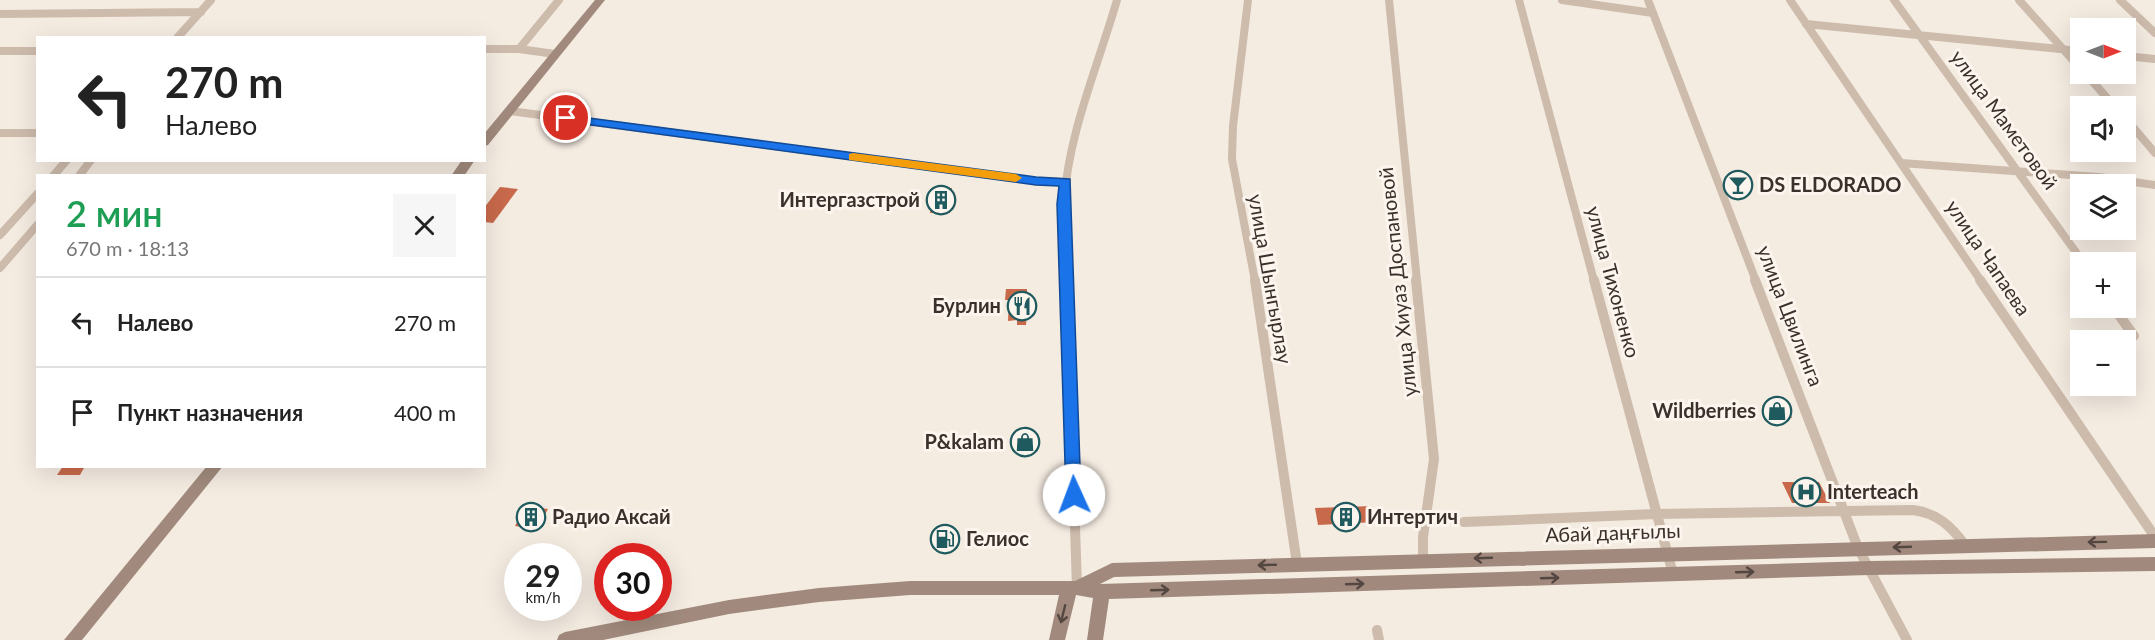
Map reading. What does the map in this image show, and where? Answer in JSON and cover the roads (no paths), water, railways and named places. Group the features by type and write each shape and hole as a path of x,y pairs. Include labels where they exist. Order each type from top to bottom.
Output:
{"street":[{"path":"179,36 211,0"},
{"path":"519,49 559,0"},
{"path":"486,140 600,0"},
{"path":"1057,640 1073,589 1064,204 1066,182 1089,86 1117,0"},
{"name":"улица Шынгырлау","path":"1248,0 1233,126 1232,159 1237,194 1251,256 1297,564"},
{"name":"улица Хиуаз Доспановой","path":"1389,0 1434,459 1423,537 1423,560"},
{"name":"улица Тихоненко","path":"1519,0 1673,574"},
{"path":"1562,0 1653,13"},
{"name":"улица Цвилинга","path":"1648,0 1858,548 1907,640"},
{"name":"улица Чапаева","path":"1790,0 2155,539"},
{"name":"улица Маметовой","path":"1894,0 2076,252"},
{"path":"2019,0 2070,56"},
{"path":"2120,0 2155,33"},
{"path":"0,14 201,12"},
{"path":"1806,24 2070,50"},
{"path":"486,49 519,49 555,54"},
{"path":"0,51 36,51"},
{"path":"2136,57 2155,59"},
{"path":"2095,84 2106,96"},
{"path":"510,111 1036,181 1066,182"},
{"path":"2136,131 2155,153"},
{"path":"0,132 36,133"},
{"path":"55,174 64,162"},
{"path":"1901,163 2099,177 2155,185"},
{"path":"0,235 36,195"},
{"path":"0,221 12,221"},
{"path":"0,268 36,226"},
{"path":"72,640 214,468"},
{"path":"1464,522 1656,514 1845,510 1925,511 1953,527 1965,545"},
{"name":"Абай даңғылы","path":"1073,589 1112,570 2155,539"},
{"path":"565,640 729,607 819,595 958,587 1073,589 1102,592 1869,568 2155,564"},
{"path":"1095,640 1102,592"}],"place":[{"name":"DS ELDORADO","path":"1738,185"},
{"name":"Интергазстрой","path":"941,200"},
{"name":"Бурлин","path":"1022,306"},
{"name":"Wildberries","path":"1777,411"},
{"name":"P&kalam","path":"1025,442"},
{"name":"Interteach","path":"1806,492"},
{"name":"Радио Аксай","path":"531,517"},
{"name":"Интертич","path":"1346,517"},
{"name":"Гелиос","path":"945,539"}]}
